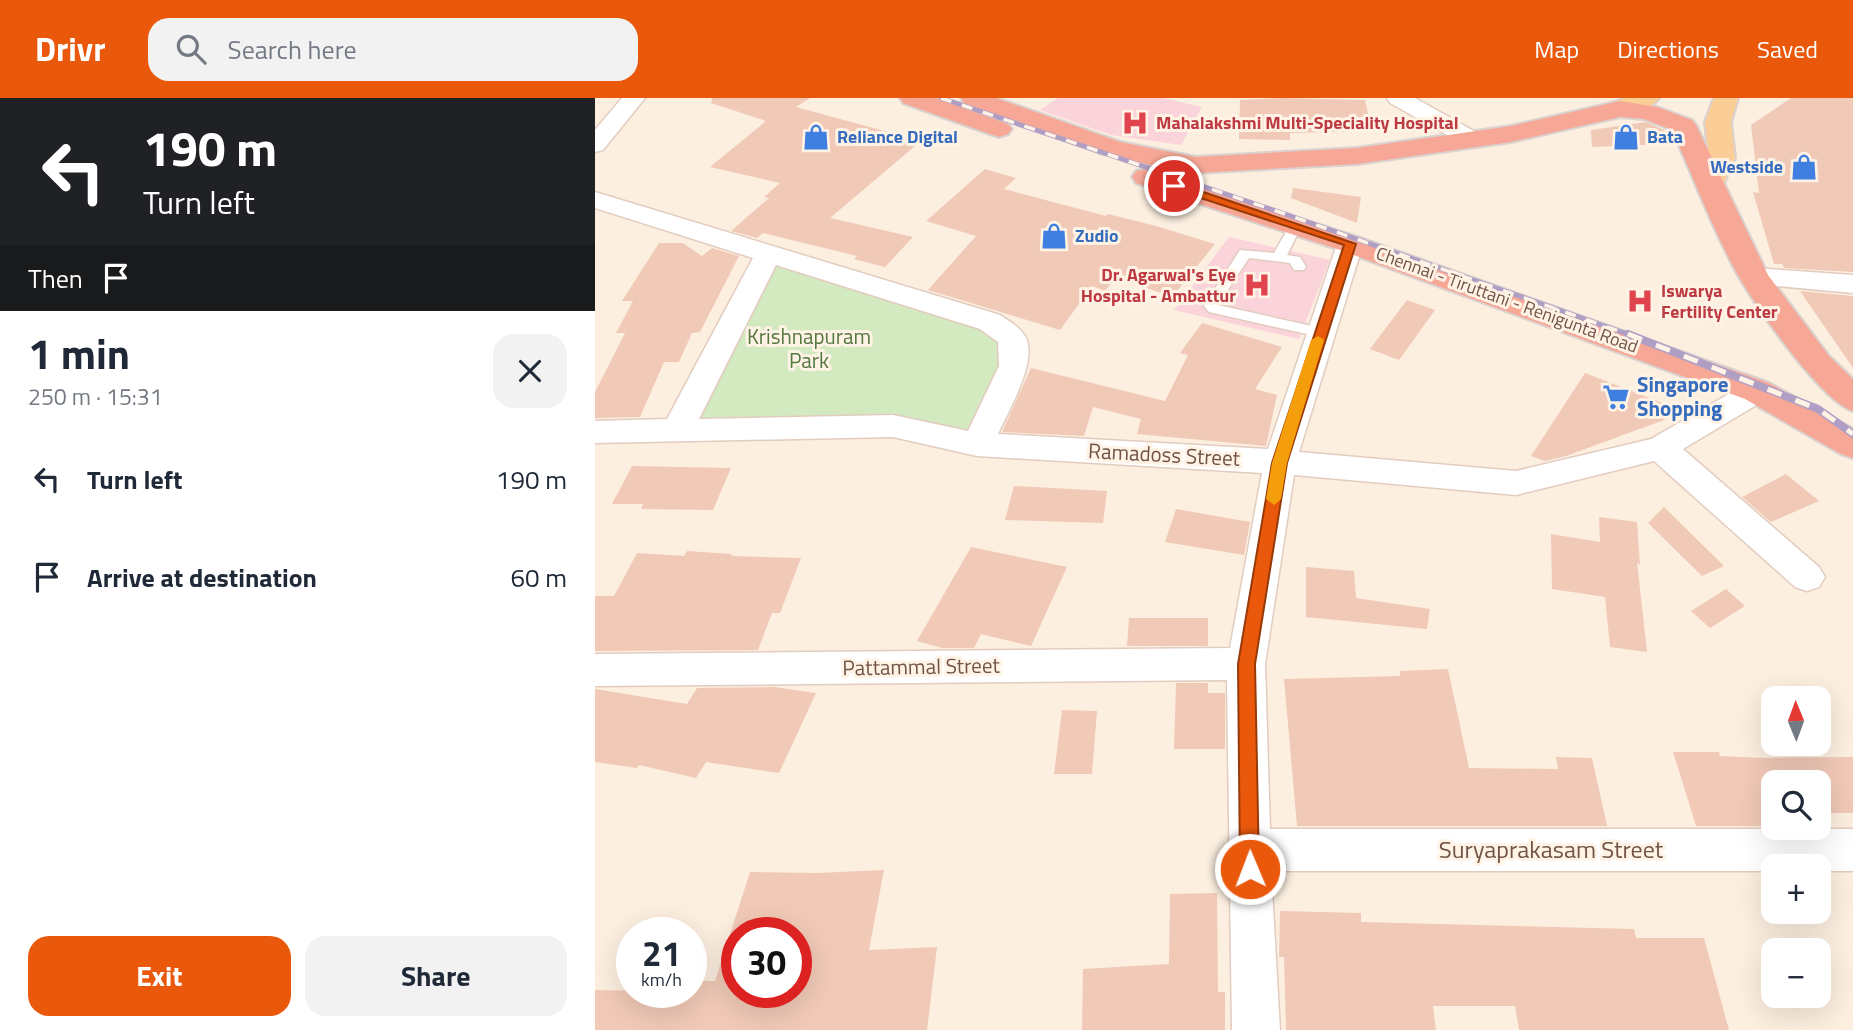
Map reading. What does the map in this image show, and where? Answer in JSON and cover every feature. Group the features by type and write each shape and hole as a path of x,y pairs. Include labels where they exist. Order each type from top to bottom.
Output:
{"highway":[{"name":"Chennai - Tiruttani - Renigunta Road","path":"912,98 1034,141 1296,225 1757,391 1853,445"},
{"path":"973,98 1122,150 1170,163 1223,164 1357,156 1511,134 1620,109 1648,112 1683,125 1754,277 1808,352 1853,399"},
{"path":"1223,164 1207,174 1209,179 1238,205"},
{"path":"1757,391 1808,352"}],"main road":[{"path":"1620,109 1647,98"},
{"path":"1710,185 1722,158 1718,122 1726,98"}],"street":[{"path":"595,145 634,98"},
{"path":"1398,98 1473,140"},
{"path":"595,200 990,322 1012,338 1014,366 977,444"},
{"path":"1256,1030 1246,664 1280,463 1350,244"},
{"path":"677,431 769,253"},
{"path":"1754,277 1853,284"},
{"name":"Ramadoss Street","path":"595,432 893,426 977,444 1280,463 1516,484 1660,448 1757,391"},
{"path":"1660,448 1807,578"},
{"name":"Pattammal Street","path":"595,670 1246,664"},
{"name":"Suryaprakasam Street","path":"1249,850 1853,850"}],"lane":[{"path":"1279,257 1296,225"},
{"path":"1299,267 1295,260 1245,253 1211,306 1214,309 1320,332"}],"shaded area":[{"name":"Mahalakshmi Multi-Speciality Hospital","path":"1058,98 1163,98 1202,107 1181,145 1111,135 1040,110"},
{"name":"Dr. Agarwal's Eye Hospital - Ambattur","path":"1229,237 1330,260 1299,339 1174,310"}],"green space":[{"name":"Krishnapuram Park","path":"772,260 978,323 1002,337 1008,364 971,437 687,425"}],"building":[{"path":"712,98 810,98 796,107 921,141 830,218 913,237 885,267 854,259 857,256 763,233 757,238 731,231 769,198 764,197 780,183 710,167 766,121 711,103"},
{"path":"1791,98 1853,98 1853,272 1784,268 1782,264 1774,264 1753,192 1759,193 1751,125"},
{"path":"1240,100 1365,100 1372,131 1290,133 1290,140 1239,139"},
{"name":"Bata","path":"1646,122 1664,130 1668,144 1592,147 1591,130"},
{"path":"985,169 1016,178 1004,189 1106,216 1108,214 1156,226 1215,244 1172,297 1116,277 1105,291 1092,286 1060,330 928,290 976,236 926,221"},
{"path":"1293,188 1361,197 1357,223 1291,198"},
{"path":"659,243 683,243 702,256 712,248 739,256 700,332 692,333 679,362 664,362 640,417 595,418 595,392 625,333 616,333 633,301 622,301"},
{"path":"1800,291 1853,296 1853,368"},
{"path":"1407,300 1435,310 1399,360 1370,349"},
{"path":"1202,323 1282,347 1255,389 1277,395 1266,446 1137,434 1141,419 1093,407 1084,436 1002,432 1031,368 1165,401 1188,355 1180,353"},
{"path":"1585,373 1686,412 1566,456 1545,461 1531,456"},
{"path":"632,466 731,468 713,510 641,509 643,504 612,504"},
{"path":"1786,474 1819,501 1771,522 1742,497"},
{"path":"1014,486 1107,491 1103,523 1005,520"},
{"path":"1664,507 1724,566 1702,576 1648,523"},
{"path":"1176,509 1250,522 1244,555 1165,542"},
{"path":"1599,517 1637,522 1640,565 1637,562 1647,652 1610,647 1605,597 1552,589 1551,534 1600,542"},
{"path":"971,547 1067,567 1031,646 981,634 974,648 942,648 917,641"},
{"path":"687,551 732,554 731,556 801,558 780,613 772,613 758,650 595,651 595,596 614,596 637,553 684,556"},
{"path":"1306,567 1354,571 1356,598 1430,609 1427,629 1306,617"},
{"path":"1726,589 1745,606 1710,628 1691,611"},
{"path":"1129,618 1208,618 1208,646 1127,646"},
{"path":"1448,669 1469,768 1558,769 1556,757 1592,758 1607,826 1297,826 1284,679 1400,676 1400,671"},
{"path":"1176,683 1208,683 1208,693 1225,693 1225,749 1174,749"},
{"path":"774,687 816,693 779,773 706,762 696,778 639,765 637,768 595,762 595,689 687,704 697,688"},
{"path":"1062,710 1097,711 1092,774 1054,774"},
{"path":"1673,752 1719,752 1720,756 1767,758 1853,757 1853,813 1831,813 1831,770 1761,770 1761,826 1696,826"},
{"path":"884,870 869,950 937,947 927,1030 595,1030 595,990 616,990 616,1008 707,1008 707,981 715,981 721,962 721,1008 812,1008 812,917 736,917 750,872"},
{"path":"1217,893 1218,992 1225,992 1225,1030 1082,1030 1083,969 1169,964 1170,894"},
{"path":"1280,911 1361,913 1361,922 1634,929 1636,938 1704,938 1729,1030 1519,1030 1515,1006 1433,1006 1436,1030 1286,1030 1284,957 1279,957"}],"railway":[{"path":"941,98 1288,215 1633,336"},
{"path":"1628,334 1818,409 1853,434"}],"slow traffic":[{"path":"1274,499 1280,463 1318,340"}],"place":[{"name":"Mahalakshmi Multi-Speciality Hospital","path":"1135,123"},
{"name":"Reliance Digital","path":"816,137"},
{"name":"Bata","path":"1626,137"},
{"name":"Westside","path":"1804,167"},
{"name":"Zudio","path":"1054,236"},
{"name":"Dr. Agarwal's Eye Hospital - Ambattur","path":"1257,285"},
{"name":"Iswarya Fertility Center","path":"1640,301"},
{"name":"Singapore Shopping","path":"1616,397"}],"route":[{"path":"1174,186 1350,244 1280,463 1246,664 1250,869"}]}
